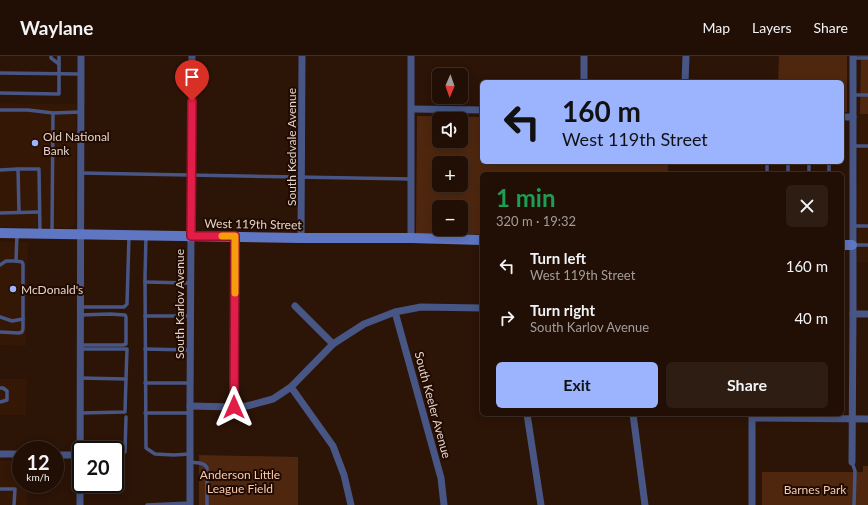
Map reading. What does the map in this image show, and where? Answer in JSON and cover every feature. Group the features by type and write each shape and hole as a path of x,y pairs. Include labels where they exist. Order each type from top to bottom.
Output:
{"street":[{"path":"80,441 82,56"},
{"name":"South Karlov Avenue","path":"190,504 192,56"},
{"name":"South Kedvale Avenue","path":"301,238 302,56"},
{"path":"410,238 412,109 411,56"},
{"path":"584,56 584,80"},
{"path":"686,56 686,80"},
{"path":"852,462 853,314 847,245 852,226 853,57"},
{"path":"412,109 480,110"},
{"path":"844,117 853,117"},
{"name":"West 119th Street","path":"0,233 480,240"},
{"path":"295,306 333,344"},
{"path":"190,410 247,406 273,399 291,388 333,344 364,324 396,312 421,306 480,308"},
{"name":"South Keeler Avenue","path":"396,312 441,478 444,505"},
{"path":"853,314 868,314"},
{"path":"291,388 333,446 344,475 351,505"},
{"path":"527,416 541,505"},
{"path":"633,416 645,505"},
{"path":"752,505 752,416 852,419 868,418"},
{"path":"0,454 12,454"},
{"path":"80,493 80,505"}],"lane":[{"path":"51,56 51,58 59,64"},
{"path":"0,94 59,94 59,56"},
{"path":"853,57 868,58"},
{"path":"0,73 81,74"},
{"path":"853,95 868,95"},
{"path":"0,110 28,110 53,113 81,112"},
{"path":"52,234 53,113"},
{"path":"853,146 868,146"},
{"path":"18,169 19,212"},
{"path":"0,170 38,169 40,234"},
{"path":"81,173 411,179"},
{"path":"0,213 39,212"},
{"path":"852,226 868,226"},
{"path":"16,261 17,233"},
{"path":"80,306 124,307 127,304 129,234"},
{"path":"146,235 146,448 155,454 190,454"},
{"path":"234,407 235,236"},
{"path":"847,245 868,246"},
{"path":"0,265 6,261 22,262 23,264 23,330 19,333 0,332"},
{"path":"145,282 190,283"},
{"path":"80,315 110,314 125,315 126,318 126,344 80,347"},
{"path":"145,316 190,316"},
{"path":"0,317 12,321 23,319"},
{"path":"80,347 127,349 125,412 80,412"},
{"path":"145,349 190,350"},
{"path":"80,378 126,379"},
{"path":"145,382 190,384"},
{"path":"0,388 7,391 7,400 0,402"},
{"path":"145,413 190,410"},
{"path":"124,452 126,417"},
{"path":"190,462 204,464 207,468 207,505"},
{"path":"852,462 855,471 854,505"},
{"path":"0,489 15,489 14,505"},
{"path":"147,505 190,504"}],"shaded area":[{"path":"0,103 76,104 75,221 69,228 0,227"},
{"path":"860,114 868,114 868,262 857,262"},
{"path":"0,242 28,242 26,346 0,345"},
{"path":"0,379 27,379 26,415 0,415"},
{"path":"12,460 12,493 27,493 27,505 0,505 0,461"}],"green space":[{"path":"779,56 847,56 847,112 844,112 844,80 778,80"},
{"path":"861,56 868,56 868,114 860,114"},
{"path":"417,116 432,116 432,148 468,148 468,117 480,117 480,164 668,164 668,172 480,172 480,234 468,234 468,200 432,200 432,234 416,234"},
{"name":"Anderson Little League Field","path":"199,455 298,457 298,505 199,505"},
{"name":"Barnes Park","path":"863,466 868,466 868,505 762,505 762,472 863,472"}],"slow traffic":[{"path":"222,236 235,236 235,293"}],"place":[{"name":"Old National Bank","path":"35,143"},
{"name":"McDonald's","path":"13,289"}],"route":[{"path":"192,101 191,236 235,236 234,407"}]}
